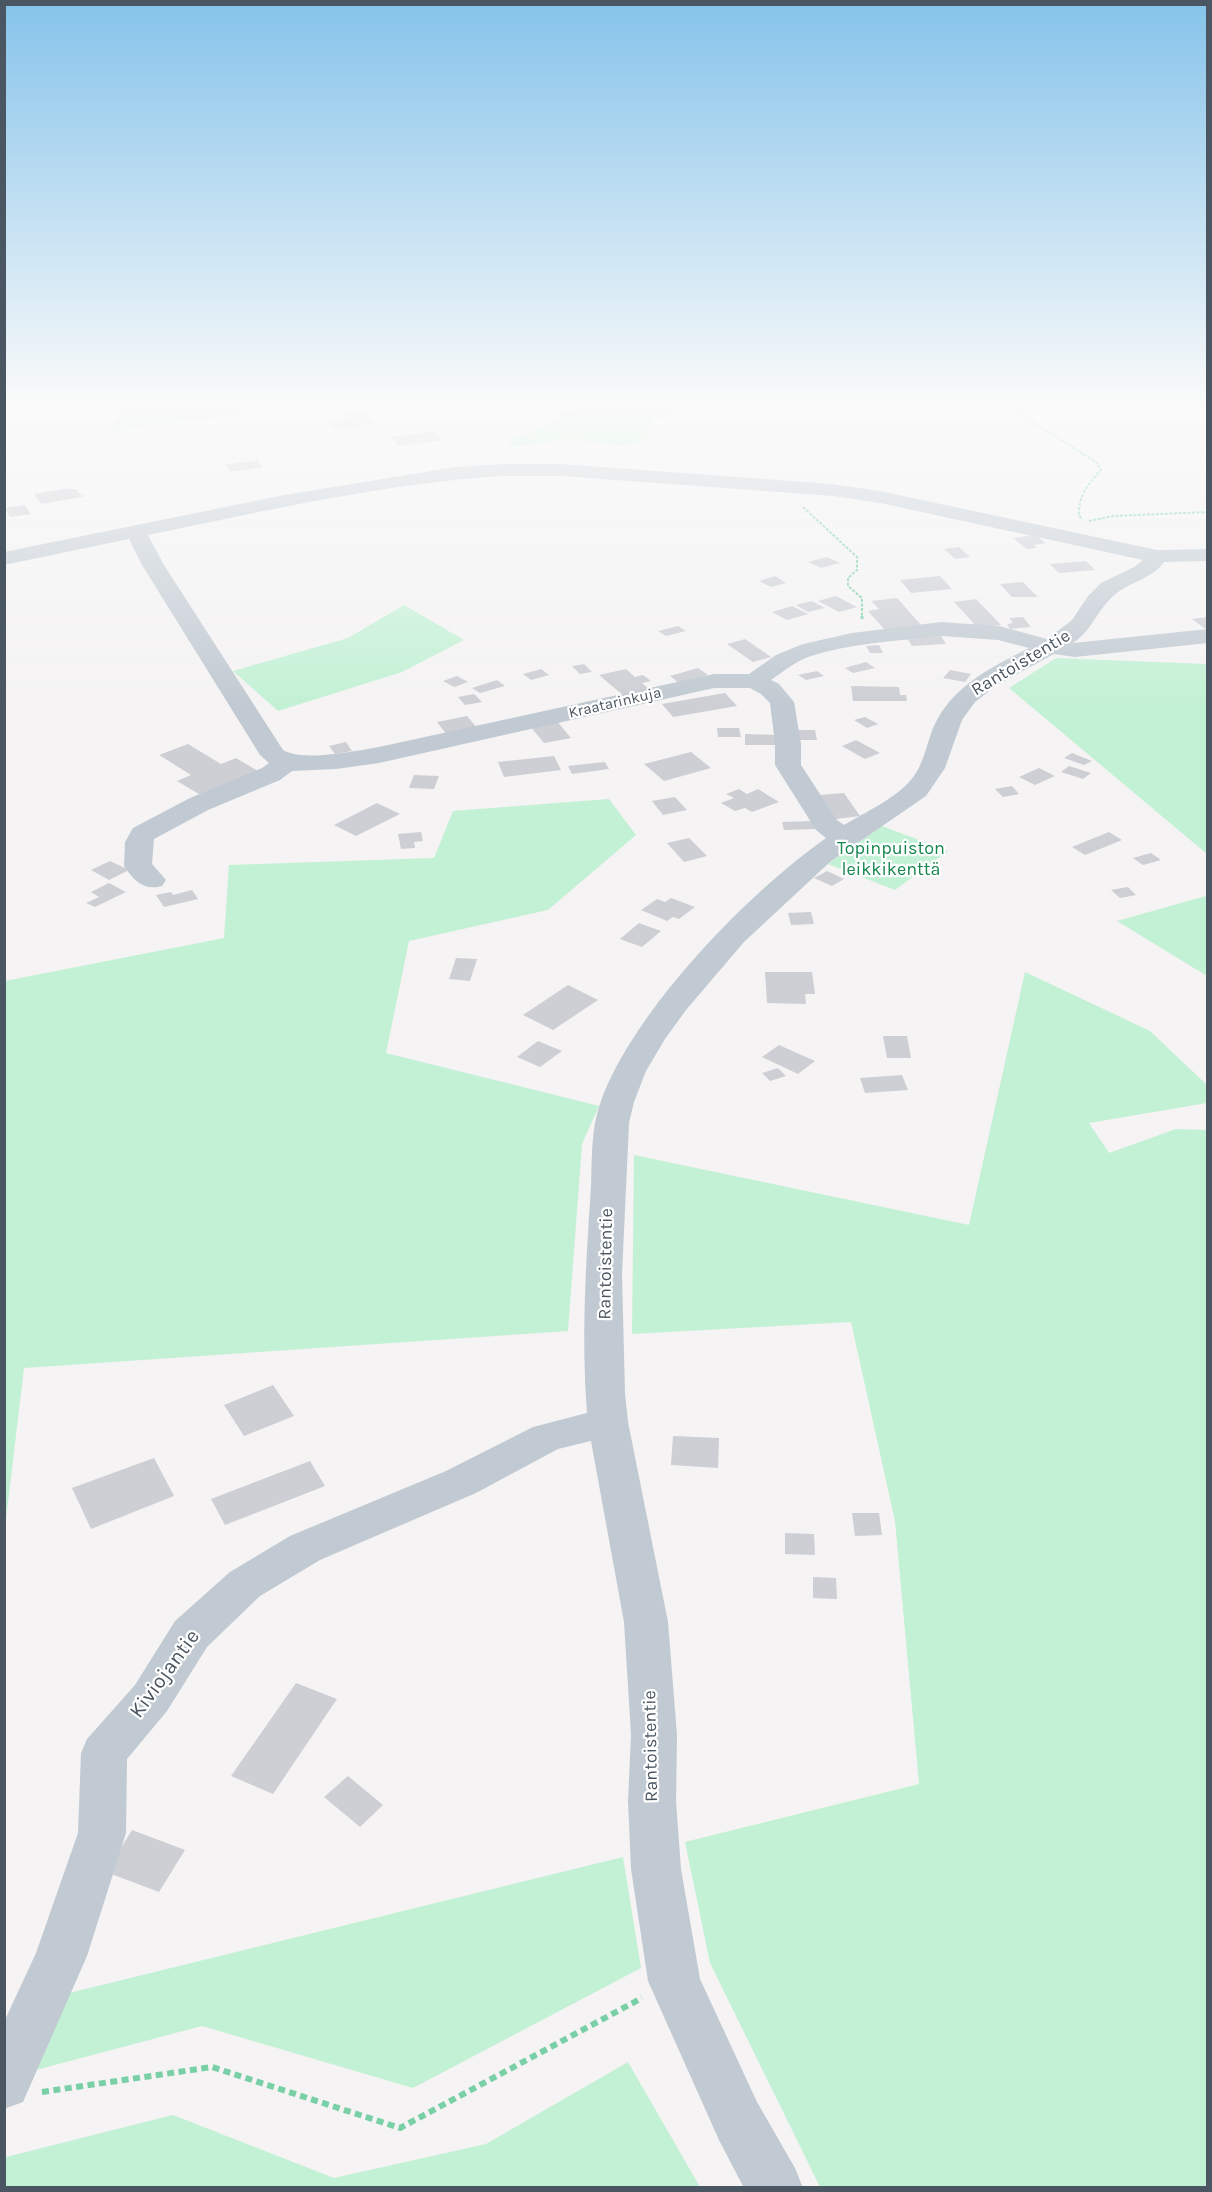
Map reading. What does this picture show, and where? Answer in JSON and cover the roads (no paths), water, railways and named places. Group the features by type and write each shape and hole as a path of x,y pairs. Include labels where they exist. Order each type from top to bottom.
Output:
{"street":[{"path":"4,560 283,501"},
{"path":"901,501 1157,555 1208,555"},
{"path":"136,532 153,565 273,755 286,763"},
{"name":"Rantoistentie","path":"775,2187 738,2121 674,1981 656,1869 652,1801 654,1735 646,1622 608,1422 605,1389 604,1238 612,1124 617,1101 627,1075 657,1028 711,961 770,899 821,855 925,782 936,758 941,736 952,715 966,697 1005,670 1068,636 1081,626 1096,597 1112,585 1141,573 1154,562 1157,555"},
{"path":"754,681 784,660 803,651 864,638 941,629 972,629 999,633 1048,646 1076,650 1208,636"},
{"path":"754,681 770,688 782,702 788,744 788,765 826,824 844,839"},
{"name":"Kraatarinkuja","path":"152,880 138,866 139,842 143,834 199,804 271,774 286,763 336,761 379,754 704,682 754,681"},
{"name":"Kiviojantie","path":"22,2088 61,1956 102,1833 104,1753 151,1698 192,1634 245,1584 305,1548 461,1482 547,1437 608,1422"}],"park label":[{"name":"Topinpuiston leikkikenttä","path":"891,859"}]}
